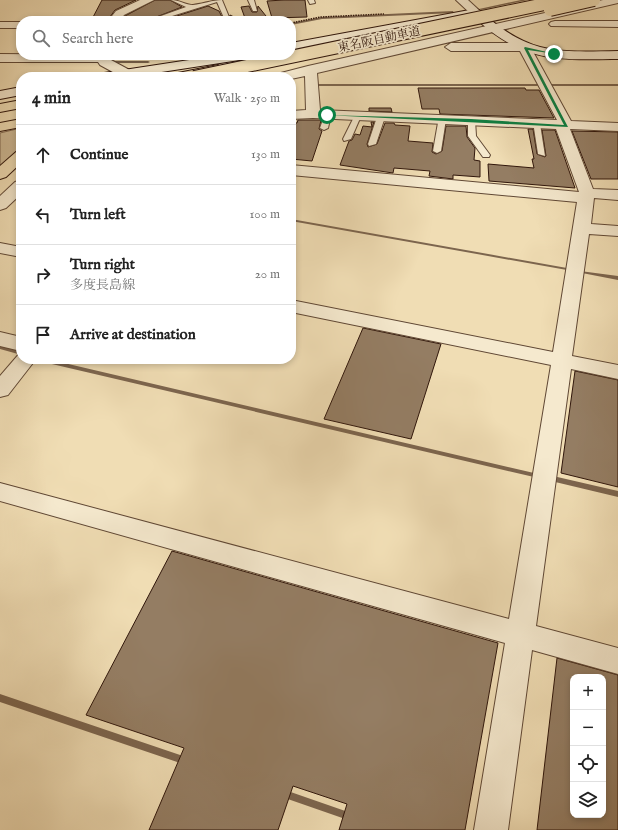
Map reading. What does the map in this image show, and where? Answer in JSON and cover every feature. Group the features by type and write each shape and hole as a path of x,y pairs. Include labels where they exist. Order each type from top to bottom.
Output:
{"highway":[{"name":"東名阪自動車道","path":"257,72 357,47 564,0"},
{"name":"東名阪自動車道","path":"296,58 594,0"},
{"path":"296,50 357,47"},
{"path":"270,72 357,47"},
{"path":"199,72 249,60"},
{"name":"東名阪自動車道","path":"221,72 286,60"},
{"path":"0,108 16,105"},
{"path":"0,118 16,114"},
{"path":"0,127 16,124"},
{"path":"0,174 16,160"}],"street":[{"path":"118,16 120,13 149,0"},
{"path":"462,0 492,29 524,48 565,126 586,195 491,830"},
{"path":"296,49 536,0"},
{"path":"296,73 618,0"},
{"path":"514,24 618,24"},
{"path":"0,25 16,25"},
{"path":"415,46 524,48 561,54 618,55"},
{"path":"296,55 313,69"},
{"path":"0,58 16,58"},
{"path":"104,60 104,62 123,72"},
{"path":"145,72 209,60"},
{"path":"313,69 311,73 321,119"},
{"path":"0,95 16,92"},
{"path":"296,116 321,119 357,116 471,120 565,126 618,127"},
{"path":"296,170 586,195 618,195"},
{"path":"0,205 16,190"},
{"path":"582,228 618,231"},
{"path":"0,248 16,251"},
{"path":"296,307 618,372"},
{"path":"0,390 16,346"},
{"path":"0,492 618,661"}],"lane":[{"path":"174,0 191,7"},
{"path":"165,16 219,0 226,16"},
{"path":"251,0 255,10"},
{"path":"347,139 357,116"},
{"path":"372,144 381,117"},
{"path":"437,151 442,119"},
{"path":"471,120 472,136 486,155"},
{"path":"536,124 542,154"}],"shaded area":[{"path":"16,129 16,153 0,166 0,133"}],"building":[{"path":"102,0 136,0 115,10 111,16 94,16"},
{"path":"155,0 170,0 182,7 159,16 125,16"},
{"path":"305,0 307,17 271,16 267,1"},
{"path":"208,6 219,11 222,16 177,16"},
{"path":"249,6 252,12 257,12 258,6 266,16 244,16 241,7"},
{"path":"418,88 525,88 526,90 539,90 554,118 440,114 439,109 422,109"},
{"path":"369,108 391,108 392,112 369,111"},
{"path":"298,120 321,120 319,129 322,131 312,161 296,159"},
{"path":"371,122 374,122 367,144 368,147 377,144 385,123 394,123 395,125 410,126 408,141 433,143 432,152 436,154 442,151 446,126 466,126 467,137 475,148 474,160 480,161 480,177 453,175 453,179 429,176 430,171 394,168 393,173 340,165 349,141 352,140 355,134 360,135 363,126 372,127"},
{"path":"528,129 533,129 537,154 545,157 542,130 555,130 575,188 489,181 488,164 534,168 532,159 534,159"},
{"path":"572,131 618,132 618,179 591,179"},
{"path":"363,328 441,344 411,439 324,419"},
{"path":"575,371 618,380 618,487 561,473"},
{"path":"172,551 498,643 465,830 339,830 347,804 293,786 278,830 149,830 184,748 86,715"},
{"path":"557,658 618,675 618,830 537,830"}],"waterway":[{"path":"481,9 526,0"},
{"path":"296,23 322,18 453,12"},
{"path":"114,62 148,62"},
{"path":"318,85 537,85"},
{"path":"552,85 618,85"},
{"path":"520,187 534,188"},
{"path":"296,221 567,269"},
{"path":"582,272 618,278"},
{"path":"0,347 16,351"},
{"path":"60,364 534,475"},
{"path":"553,479 618,494"},
{"path":"0,698 186,761"},
{"path":"282,793 351,817"}],"route":[{"path":"327,115 471,120 567,126 525,48 554,54"}]}
